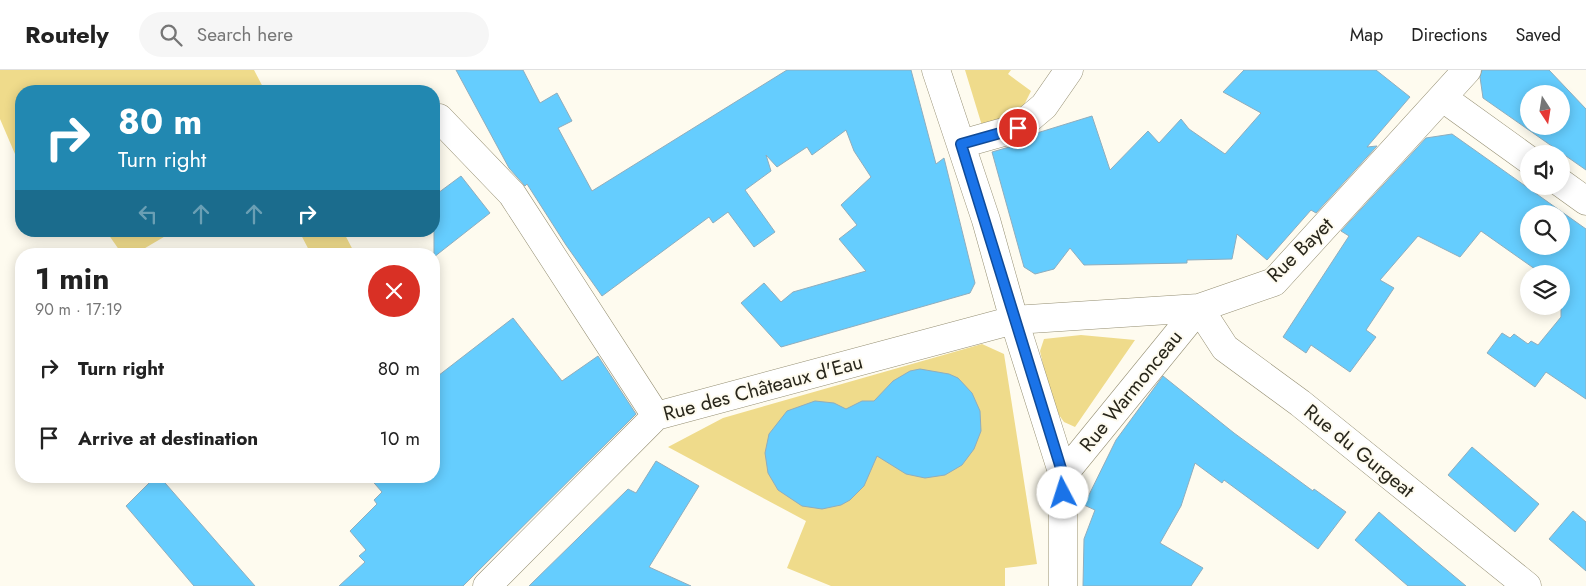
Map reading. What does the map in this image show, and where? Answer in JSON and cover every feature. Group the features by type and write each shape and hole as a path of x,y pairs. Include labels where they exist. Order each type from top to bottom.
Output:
{"street":[{"name":"Rue Warmonceau","path":"936,70 986,220 1014,320 1063,475 1064,586"},
{"path":"961,144 1018,128 1044,106 1069,70"},
{"name":"Rue Bayet","path":"1014,320 1199,308 1274,282 1467,70"},
{"path":"1443,98 1520,154"},
{"path":"440,119 512,194 656,416"},
{"path":"1570,190 1586,201"},
{"name":"Rue Warmonceau","path":"1063,475 1199,308"},
{"name":"Rue du Gurgeat","path":"1199,308 1225,348 1300,403 1527,586"},
{"name":"Rue des Châteaux d'Eau","path":"487,586 656,416 1014,320"}],"shaded area":[{"path":"0,70 254,70 262,85 15,85 15,154 0,119"},
{"path":"965,70 1011,70 1008,74 1031,91 1020,113 983,129"},
{"path":"110,237 164,237 145,248 118,248"},
{"path":"302,237 346,237 352,248 308,248"},
{"path":"1081,335 1135,340 1075,427 1064,422 1059,415 1046,378 1040,351 1044,339"},
{"path":"982,344 1004,354 1037,564 1005,568 1005,586 831,586 787,568 806,521 668,447 723,418"}],"building":[{"path":"456,70 523,70 540,103 557,93 572,121 558,128 592,191 787,70 911,70 936,164 944,158 975,283 970,293 781,347 741,303 764,283 781,302 793,292 866,271 839,239 857,225 841,205 871,177 854,151 846,130 812,155 807,147 777,167 766,155 771,171 745,190 775,232 754,247 728,212 713,223 709,217 602,296 566,245 527,184 525,186 509,168"},
{"path":"1244,70 1376,70 1410,97 1367,147 1377,146 1316,213 1311,210 1267,260 1237,234 1232,259 1187,260 1187,263 1084,265 1070,248 1054,269 1035,274 1024,267 992,152 1023,143 1037,133 1092,116 1110,170 1148,131 1159,143 1181,119 1189,129 1225,154 1261,113 1223,92"},
{"path":"1482,70 1549,70 1563,85 1520,85 1520,124 1483,98 1480,77"},
{"path":"1570,92 1586,109 1586,170 1570,159 1570,145 1550,145 1536,135 1570,135"},
{"path":"1452,134 1520,182 1520,195 1538,195 1552,205 1520,205 1520,255 1570,255 1570,218 1586,229 1586,399 1546,372 1535,387 1487,353 1502,333 1510,338 1514,334 1528,344 1531,341 1538,345 1561,315 1570,315 1570,265 1529,265 1481,231 1460,257 1418,236 1380,280 1394,288 1366,330 1376,337 1350,372 1311,345 1306,353 1283,337 1349,236 1341,231 1426,138"},
{"path":"461,176 490,213 440,252 440,248 434,248 434,237 440,237 440,192"},
{"path":"513,318 562,381 598,356 636,414 463,586 339,586 365,562 359,556 366,550 350,531 377,504 374,500 382,492 374,483 440,483 440,374"},
{"path":"920,369 949,374 958,378 972,393 980,411 981,431 974,449 962,465 945,475 925,478 906,474 877,456 864,486 850,500 841,505 822,509 802,506 778,490 768,473 765,453 769,434 787,411 815,401 834,403 846,409 862,401 874,401 893,381 910,371"},
{"path":"1163,376 1234,433 1313,491 1314,489 1346,512 1318,549 1224,480 1222,483 1195,463 1181,506 1160,543 1203,568 1191,586 1083,586 1084,539 1095,510 1084,505 1116,440"},
{"path":"1472,447 1539,504 1515,532 1448,475"},
{"path":"656,461 699,486 649,567 691,586 529,586 628,489 636,493"},
{"path":"149,483 165,483 255,586 194,586 126,506"},
{"path":"1573,511 1586,522 1586,571 1549,539"},
{"path":"1379,512 1466,586 1408,586 1355,540"}],"route":[{"path":"1018,128 961,144 986,220 1014,320 1063,475 1063,493"}]}
